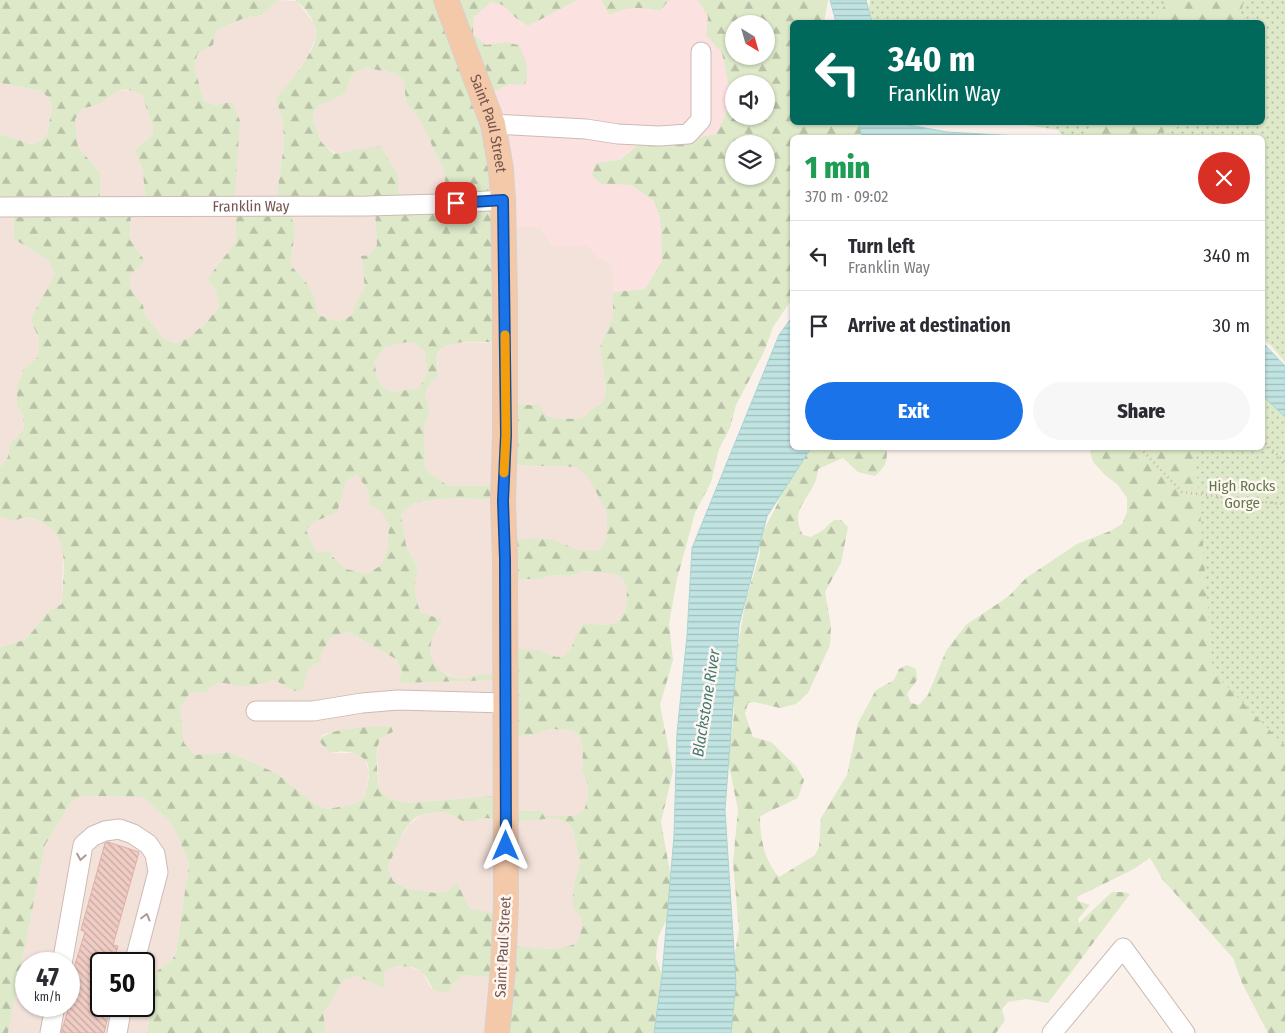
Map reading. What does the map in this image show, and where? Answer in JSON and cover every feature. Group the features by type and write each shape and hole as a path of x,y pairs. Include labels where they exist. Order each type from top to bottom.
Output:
{"main road":[{"name":"Saint Paul Street","path":"446,0 493,124 501,169 503,200 506,435 503,501 505,559 506,903 503,969 497,1033"}],"street":[{"path":"493,124 586,129 618,134 659,136 688,134 701,120 700,52"},
{"name":"Franklin Way","path":"0,207 359,206 503,200"},
{"path":"256,711 313,711 362,703 398,700 506,703"},
{"path":"64,952 83,845 92,836 105,831 119,829 134,834 148,844 155,854 158,872 137,952"},
{"path":"1052,1033 1123,948 1185,1033"},
{"path":"50,1033 53,1017"},
{"path":"117,1033 119,1017"}],"path":[{"path":"1265,443 1285,462"},
{"path":"1142,450 1182,492 1285,506"}],"shaded area":[{"path":"278,0 297,1 314,23 316,37 307,58 286,89 276,98 283,123 284,144 276,202 236,208 236,242 207,279 216,291 219,307 205,324 186,339 176,343 165,340 145,315 143,305 130,288 130,276 145,261 130,240 131,211 99,207 101,174 78,147 75,119 82,109 95,106 117,90 134,91 142,95 153,127 152,135 135,150 143,172 146,207 232,102 214,105 204,101 194,66 198,53 213,45 218,29 242,19 262,15"},
{"path":"578,0 601,0 609,15 624,8 637,7 660,11 669,0 697,0 708,16 706,35 722,53 726,75 725,116 716,134 671,142 638,145 618,160 596,163 601,184 631,185 653,199 660,217 662,261 645,289 613,292 614,274 611,263 599,258 588,246 552,246 541,227 508,227 485,96 509,84 505,42 486,45 473,34 474,17 490,2 503,5 516,18 528,26"},
{"path":"366,68 395,73 404,81 406,102 421,122 444,171 448,204 402,207 322,143 313,119 314,111 318,106 345,94 352,74"},
{"path":"0,83 41,91 50,99 52,108 47,134 39,142 31,144 0,134"},
{"path":"0,208 13,210 14,239 48,260 55,274 30,320 39,338 39,346 37,358 24,370 17,406 23,415 24,429 9,445 8,457 0,467"},
{"path":"290,209 375,211 377,245 369,255 361,256 365,288 357,299 351,316 338,321 318,315 314,305 314,296 304,279 290,265 295,232"},
{"path":"508,227 541,227 552,246 588,246 599,258 611,263 614,274 613,315 600,347 606,391 602,403 590,410 585,416 576,419 553,418 546,415 506,465 576,467 587,476 608,511 607,537 599,551 577,551 555,540 541,579 550,575 570,576 584,571 614,574 622,578 627,588 626,610 617,623 604,625 583,623 575,636 572,647 564,656 556,657 539,650 504,675 480,675 459,679 436,669 432,661 430,644 432,637 441,626 421,613 416,601 414,582 418,569 406,545 401,514 414,503 449,498 504,500 504,485 448,486 425,469 424,426 430,412 425,394 431,381 438,376 437,356 442,348 454,342 504,343"},
{"path":"413,342 424,351 428,372 419,388 393,392 382,387 376,374 375,361 385,347"},
{"path":"357,474 368,491 370,505 381,510 389,526 387,551 380,566 367,574 346,569 331,555 317,553 306,530 314,522 336,512 346,481"},
{"path":"0,517 15,521 21,518 31,518 48,524 60,537 63,550 62,604 47,612 24,640 0,647"},
{"path":"348,632 396,659 402,671 399,683 503,680 533,735 551,729 571,730 579,735 583,748 582,772 588,780 589,793 584,812 574,816 548,816 540,811 508,810 503,795 409,803 389,799 379,789 377,754 379,742 390,726 353,728 324,734 318,740 330,753 356,753 364,758 369,772 365,797 356,804 328,809 315,804 276,773 229,752 195,755 184,743 180,708 190,693 206,692 213,684 221,683 241,686 275,680 293,691 308,669 321,661 322,652 331,636"},
{"path":"84,796 143,797 169,821 176,832 189,864 176,953 172,960 157,971 155,983 155,952 90,952 90,1017 150,1017 147,1033 8,1033 15,997 15,1017 80,1017 80,952 24,952 45,845 69,805 77,798"},
{"path":"446,812 463,821 483,818 504,819 511,822 556,818 569,824 573,831 580,862 573,889 573,908 582,916 583,924 577,943 567,948 534,949 506,944 470,909 457,884 448,891 435,893 406,888 393,881 388,868 397,844 409,825 421,815"},
{"path":"390,967 410,967 422,972 431,988 451,986 462,975 501,978 498,1033 325,1033 323,1014 344,978 357,976 385,989 384,973"}],"green space":[{"path":"0,0 278,0 262,15 242,19 218,29 213,45 198,53 194,66 204,101 214,105 232,102 240,121 234,207 146,208 143,172 135,150 152,135 153,127 142,95 133,91 120,90 101,103 82,109 75,119 78,147 101,174 99,207 131,211 130,240 145,261 130,276 130,288 143,305 145,315 165,340 176,343 186,339 205,324 219,307 216,291 207,279 236,242 236,208 276,202 284,144 283,123 276,98 306,60 316,36 315,25 310,15 295,0 578,0 528,26 516,18 503,5 491,2 474,17 473,34 486,45 505,42 518,45 525,59 527,69 525,85 509,84 485,96 504,343 456,343 441,350 437,356 438,376 431,381 425,394 430,412 424,426 425,469 448,486 504,485 504,500 449,498 414,503 401,514 406,545 418,569 415,586 421,613 441,619 440,626 431,643 433,662 445,674 460,678 477,675 504,675 507,649 539,650 556,657 564,656 572,647 575,636 583,623 604,625 617,623 626,610 627,588 622,578 614,574 584,571 570,576 550,575 541,579 508,579 508,541 536,538 555,540 577,550 599,551 607,537 607,511 587,476 576,467 506,465 509,405 539,405 546,415 553,418 576,419 585,416 590,410 602,403 606,391 600,347 613,315 613,292 645,289 662,261 660,217 653,200 631,185 601,184 592,175 596,163 619,160 638,145 671,142 716,134 725,116 725,125 775,125 775,75 726,75 722,53 706,35 708,16 697,0 828,0 824,20 790,20 790,125 860,125 867,135 790,135 790,302 773,327 764,352 736,405 730,428 719,449 711,482 695,513 677,579 669,624 673,660 660,705 673,771 661,822 673,889 668,916 658,938 656,958 665,983 655,1033 498,1033 501,978 462,975 451,986 452,990 438,992 418,969 402,966 390,967 384,973 385,989 357,976 344,979 323,1014 325,1033 147,1033 150,1017 155,1017 157,971 172,960 176,953 189,864 176,832 169,821 143,797 84,796 77,798 69,805 45,845 24,952 15,952 15,997 8,1033 0,1033 0,647 24,640 47,612 62,604 64,569 61,546 57,536 50,527 31,518 21,518 15,521 0,517 0,467 8,457 9,445 24,429 23,415 17,406 17,387 24,369 37,358 39,346 39,338 30,320 55,274 48,260 14,239 13,210 0,208 0,134 31,144 39,142 47,134 52,108 50,99 41,91 0,83","holes":["366,68 395,73 404,81 406,102 421,122 444,171 447,204 400,205 397,173 380,146 334,154 322,143 313,119 314,111 318,106 345,94 352,74","290,209 375,211 377,245 369,255 361,256 365,288 357,299 351,316 338,321 318,315 314,297 309,286 290,265 295,232","413,342 424,351 428,372 419,388 393,392 382,387 376,374 375,361 385,347","357,474 368,491 370,505 381,511 389,526 387,551 380,566 367,574 346,569 331,555 332,552 317,553 306,530 314,522 337,512 346,481","348,632 396,659 402,671 399,683 503,680 513,736 533,735 551,729 571,730 579,735 583,748 582,772 588,787 584,811 574,816 548,816 540,811 509,810 503,795 409,803 389,799 379,789 377,755 379,742 382,737 393,732 391,726 343,730 325,735 318,740 330,753 343,751 356,754 361,756 368,766 369,776 365,797 355,804 328,809 315,804 276,773 229,752 195,755 184,743 180,708 190,693 206,692 219,683 247,686 275,680 293,691 302,690 308,669 321,661 322,652 331,637","446,812 463,821 483,818 504,819 511,822 556,818 569,824 573,831 580,862 573,889 573,908 582,921 577,943 551,949 506,944 506,915 470,909 457,883 448,891 435,893 406,888 393,881 388,868 397,846 410,823 425,814"]},
{"path":"601,0 669,0 660,11 634,8 609,15"},
{"path":"870,0 1285,0 1285,362 1265,340 1265,135 1062,135 1058,130 1028,125 1265,125 1265,20 869,20"},
{"path":"870,0 1168,0 1155,20 868,20"},
{"path":"1244,0 1285,0 1285,362 1265,340 1265,135 1156,135 1183,125 1265,125 1265,20 1239,20"},
{"path":"1028,125 1091,125 1084,135 1062,135 1058,130"},
{"name":"High Rocks Gorge","path":"1265,395 1285,410 1285,746 1213,672 1195,450 1265,450"},
{"path":"1285,410 1285,1033 1268,1033 1242,983 1233,958 1163,880 1150,858 1132,870 1077,897 1078,901 1090,905 1078,919 1079,923 1112,892 1130,894 1048,1003 1026,999 1008,1002 1002,1009 1005,1020 996,1033 730,1033 733,964 739,930 733,863 738,810 728,760 734,715 732,681 746,599 760,554 760,537 777,505 788,477 805,450 887,450 887,457 884,467 875,476 858,472 843,458 818,469 816,481 798,514 799,527 803,535 811,537 823,530 834,520 841,520 848,527 841,563 825,592 831,626 830,645 808,693 796,704 780,708 754,702 748,703 745,714 753,737 771,742 796,766 804,780 798,798 760,816 766,856 779,877 815,855 819,847 821,818 847,775 858,723 876,690 894,680 899,669 907,665 916,669 917,680 907,694 911,703 919,705 928,695 946,651 966,625 1009,596 1026,578 1077,544 1110,531 1122,524 1127,512 1127,498 1118,485 1093,462 1090,450 1265,450 1265,443"}],"water":[{"path":"830,0 866,0 871,20 835,20"},
{"path":"859,125 909,125 947,132 1001,135 862,135"},
{"name":"Blackstone River","path":"790,320 790,450 810,450 767,516 739,625 725,810 736,983 731,1033 654,1033 662,975 674,836 677,733 687,636 692,548 779,335"},
{"path":"1265,345 1285,366 1285,417 1265,398"}],"building":[{"path":"108,842 139,852 113,945 118,946 116,952 90,952 90,1017 108,1017 104,1033 61,1033 66,1017 80,1017 79,952 85,932 81,930 105,843"}],"slow traffic":[{"path":"504,473 506,435 505,335"}],"route":[{"path":"456,203 503,200 506,435 503,501 506,846"}]}
